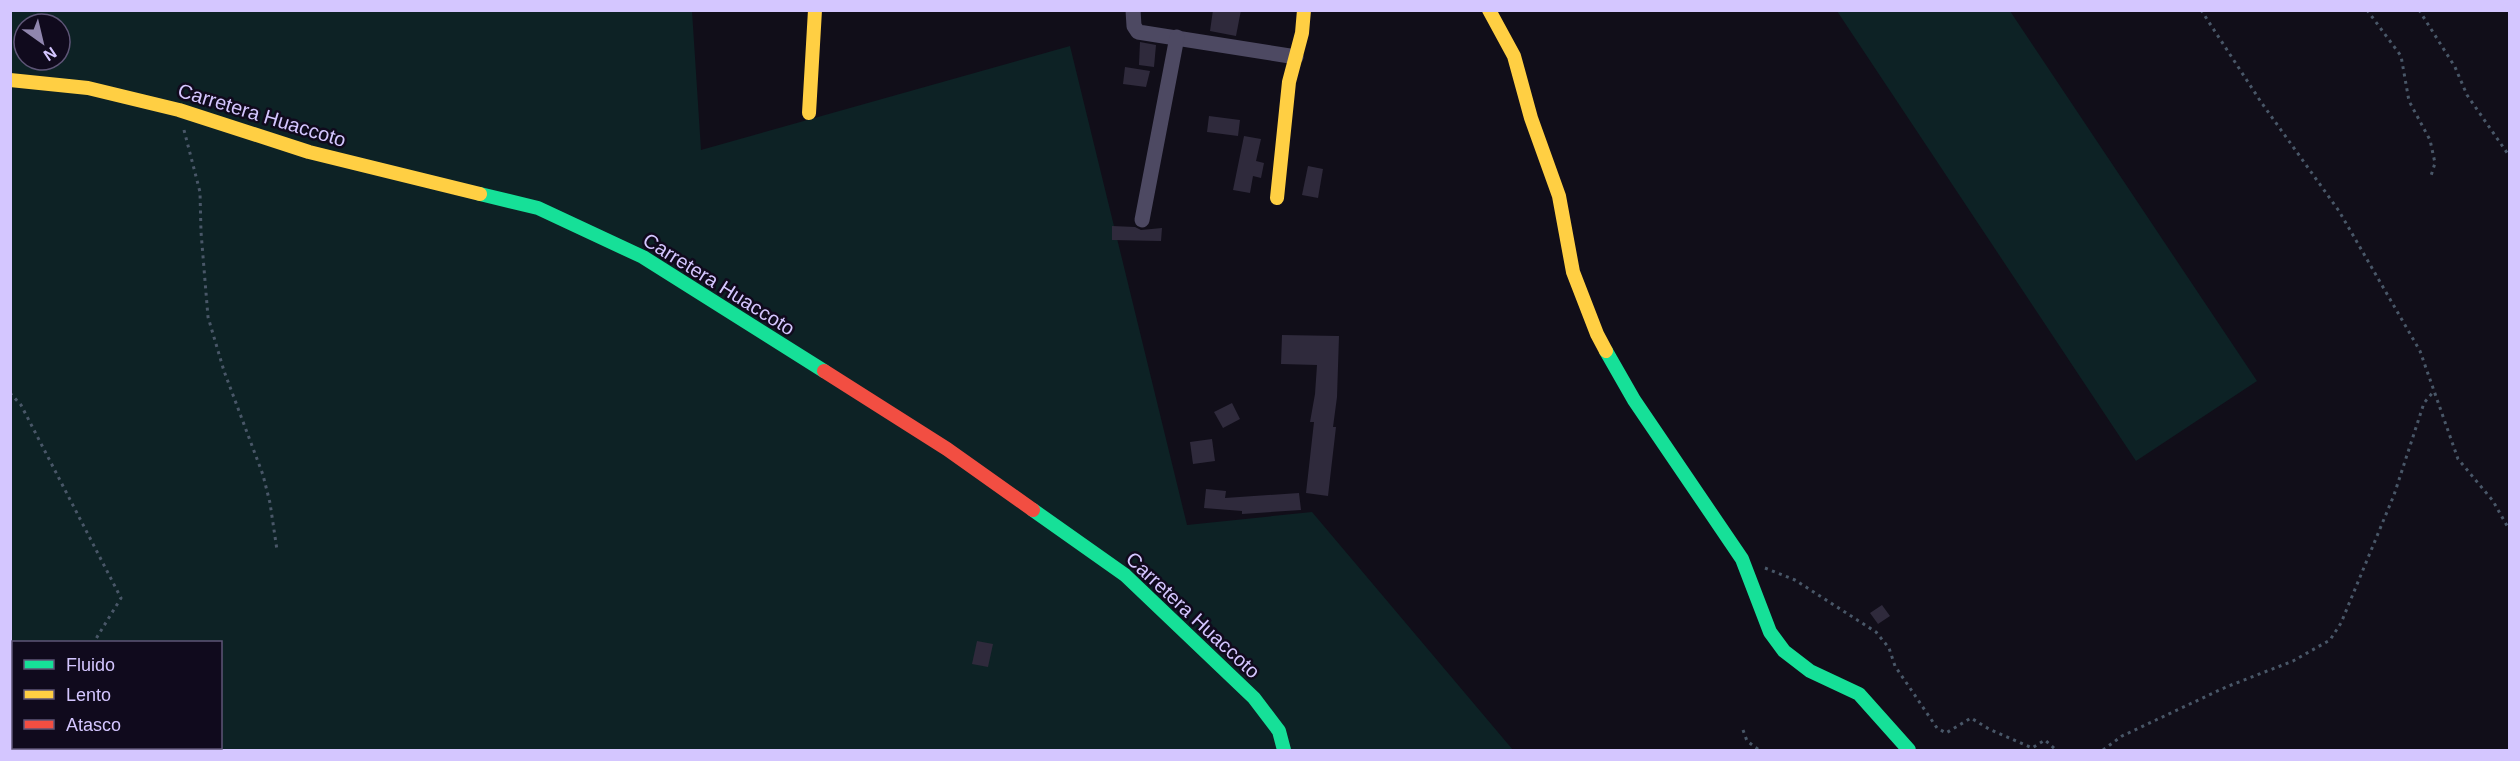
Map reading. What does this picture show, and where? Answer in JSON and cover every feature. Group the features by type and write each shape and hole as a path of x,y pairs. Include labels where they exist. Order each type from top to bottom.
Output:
{"street":[{"path":"809,113 815,10"},
{"path":"1132,10 1134,26 1138,32 1296,57"},
{"path":"1277,198 1289,82 1302,33 1304,10"},
{"path":"1489,10 1514,56 1531,118 1559,196 1573,272 1597,334 1634,400 1742,559 1770,632 1784,651 1810,671 1858,694 1909,750"},
{"path":"1142,220 1177,37"},
{"name":"Carretera Huaccoto","path":"10,80 88,88 179,110 309,152 538,208 643,257 947,449 1125,574 1254,698 1279,731 1284,750"}],"path":[{"path":"2201,10 2261,102 2339,211 2420,351 2458,459 2493,501 2510,531"},
{"path":"2367,10 2401,56 2409,100 2430,140 2435,163 2430,179"},
{"path":"2419,10 2455,67 2467,95 2510,157"},
{"path":"179,110 200,192 208,317 224,371 263,475 277,550"},
{"path":"2103,750 2122,736 2226,687 2293,661 2330,640 2341,622 2394,495 2424,403 2434,391"},
{"path":"10,393 21,405 121,598 95,641"},
{"path":"1742,559 1795,580 1876,632 1889,648 1895,666 1937,728 1946,734 1971,718 1989,729 2032,748 2045,740 2056,750"},
{"path":"1743,730 1747,741 1759,750"}],"green space":[{"path":"10,11 692,11 701,150 1070,46 1187,525 1312,512 1513,750 11,750"},
{"path":"1837,11 2010,11 2257,381 2136,461"}],"building":[{"path":"1213,10 1241,10 1236,36 1210,31"},
{"path":"1140,42 1156,45 1154,67 1139,65"},
{"path":"1125,67 1150,71 1146,87 1123,84"},
{"path":"1209,116 1240,120 1238,136 1207,132"},
{"path":"1244,136 1261,139 1256,161 1264,163 1261,178 1253,176 1250,193 1233,190"},
{"path":"1308,166 1323,169 1318,198 1302,195"},
{"path":"1112,226 1135,227 1141,230 1162,228 1161,241 1112,240"},
{"path":"1282,335 1339,336 1337,397 1333,427 1336,427 1328,496 1306,493 1314,422 1310,422 1317,365 1281,364"},
{"path":"1232,403 1240,419 1223,428 1214,412"},
{"path":"1212,439 1215,461 1193,464 1190,442"},
{"path":"1206,489 1226,491 1225,498 1299,493 1301,510 1242,514 1242,511 1204,508"},
{"path":"1882,605 1890,616 1878,624 1870,613"},
{"path":"977,641 993,644 988,667 972,664"}],"traffic: fast":[{"path":"480,194 538,208 643,257 824,371"},
{"path":"1606,351 1634,400 1742,559 1770,632 1784,651 1810,671 1859,694 1909,750"},
{"path":"1033,510 1125,575 1254,698 1279,731 1284,750"}],"traffic: slow":[{"path":"809,113 815,10"},
{"path":"1277,198 1289,82 1302,33 1304,10"},
{"path":"1489,10 1514,56 1531,118 1559,196 1573,272 1606,351"},
{"path":"10,80 88,88 179,110 309,152 480,194"}],"traffic: jam":[{"path":"824,371 947,449 1033,510"}]}
